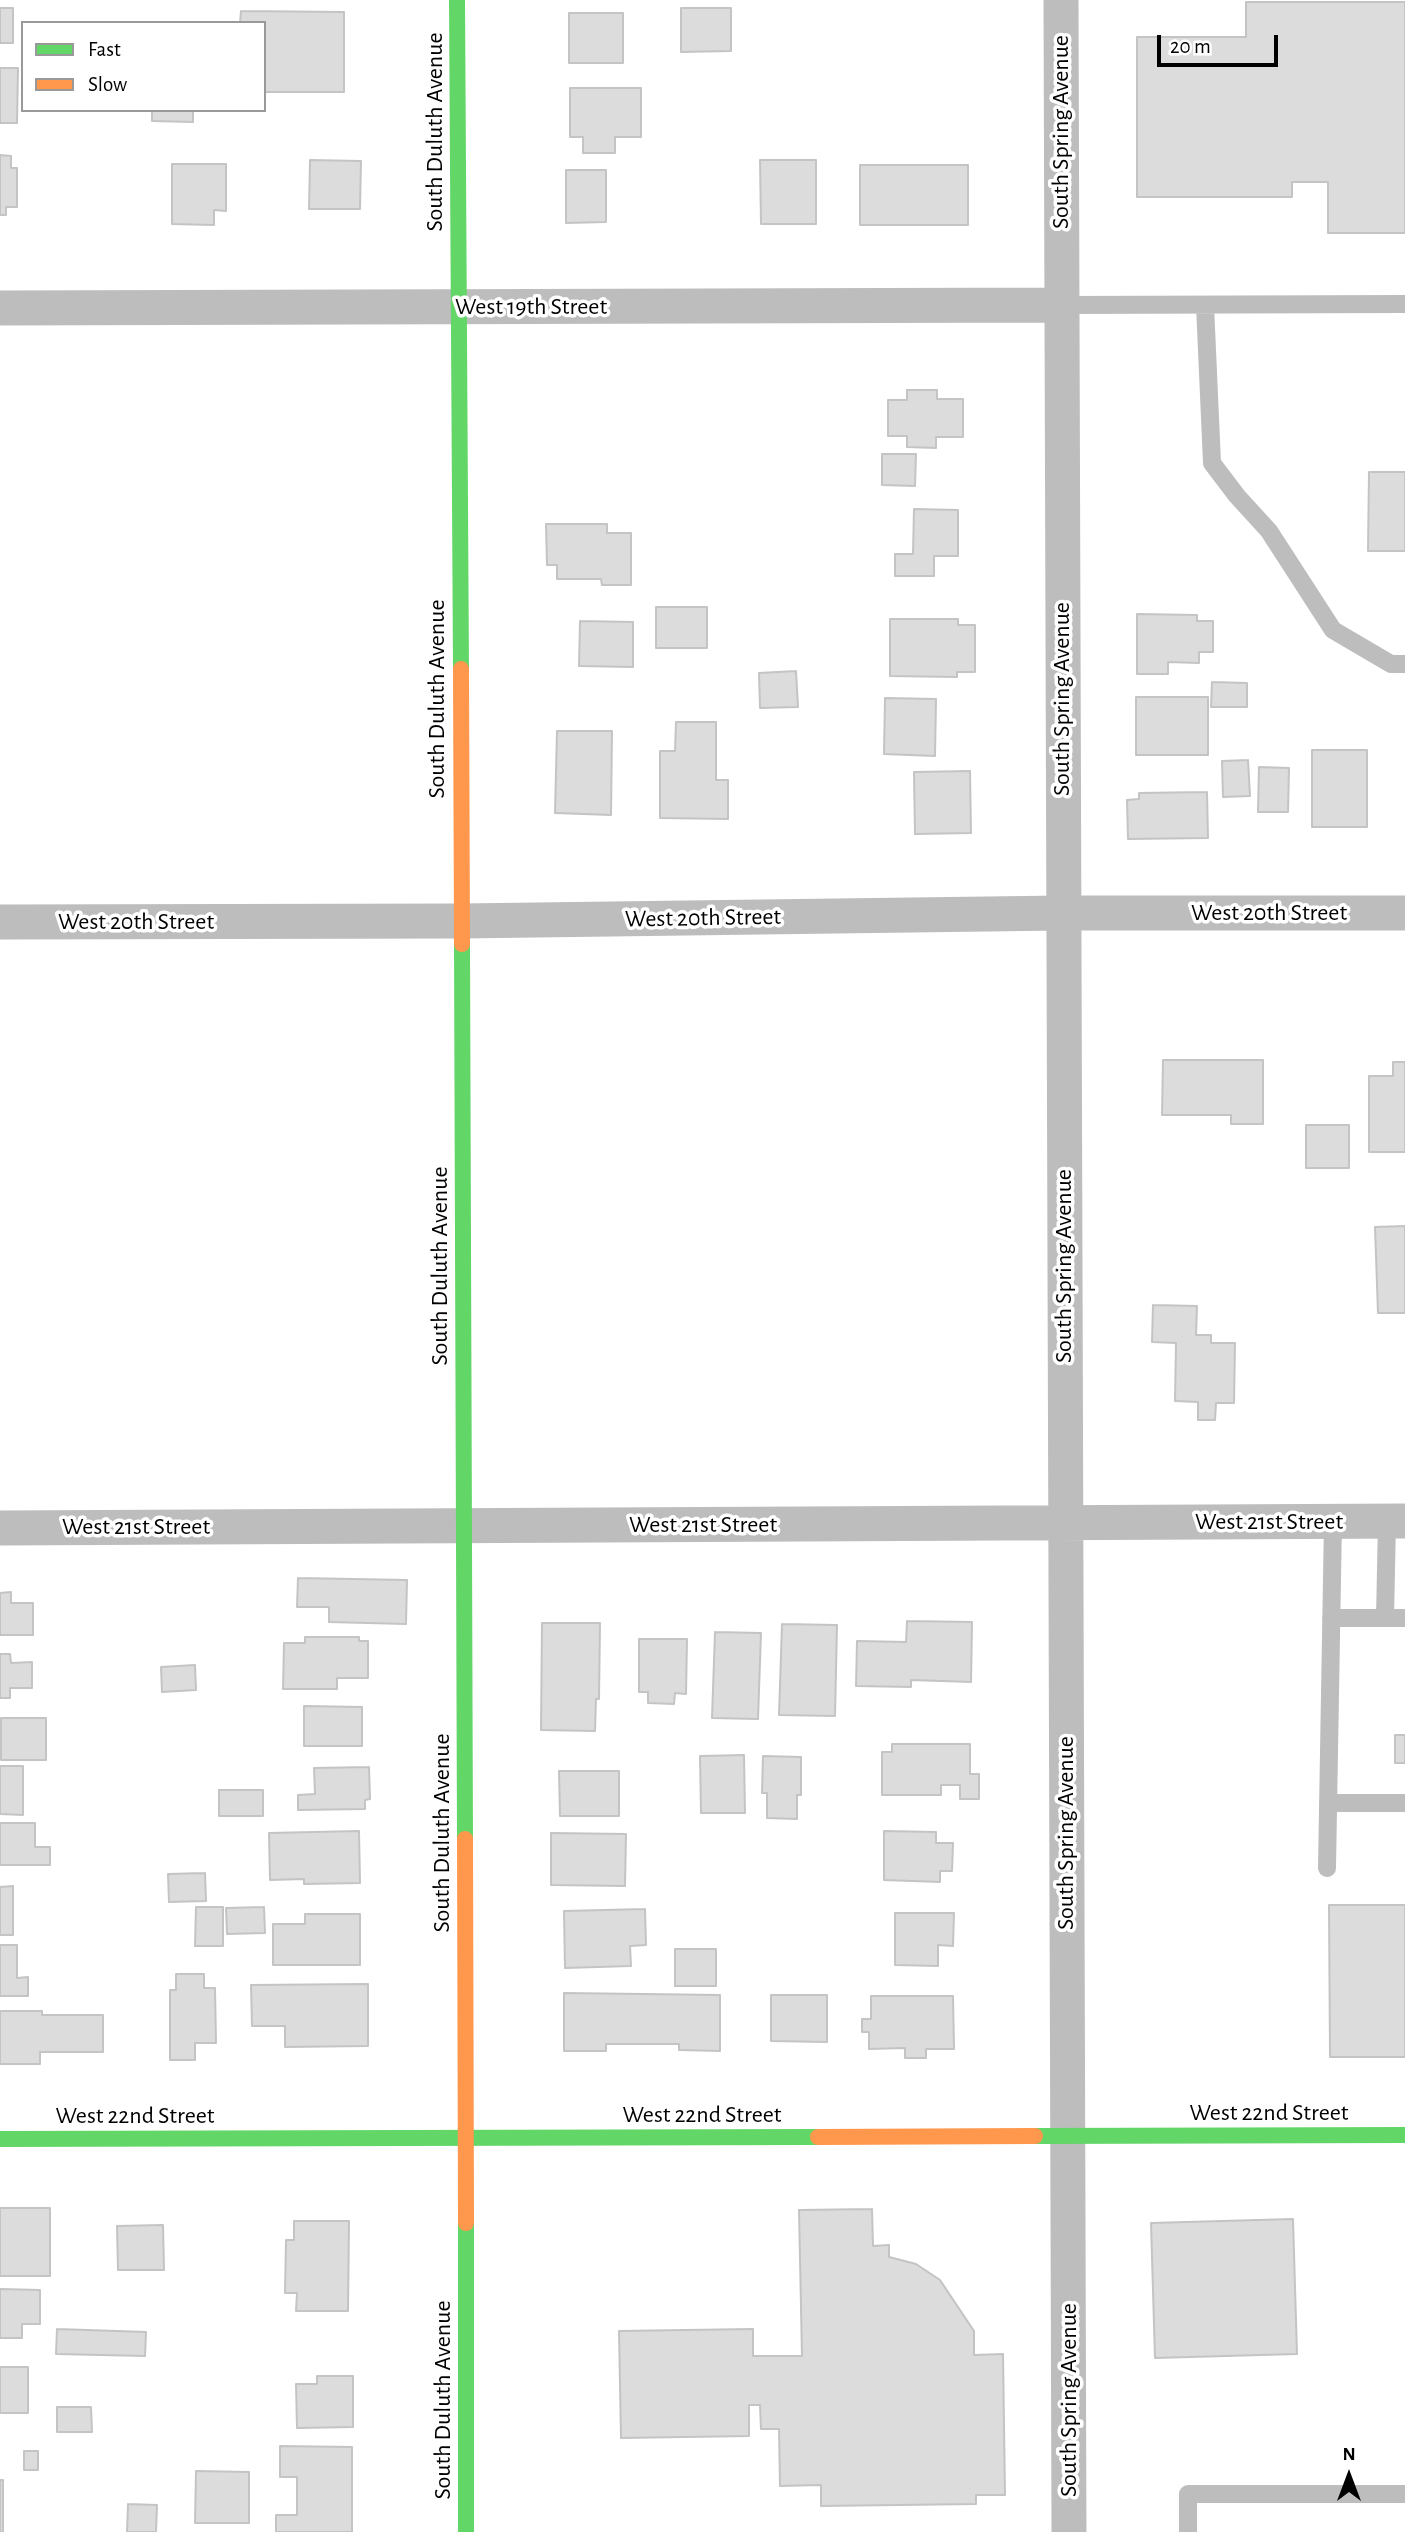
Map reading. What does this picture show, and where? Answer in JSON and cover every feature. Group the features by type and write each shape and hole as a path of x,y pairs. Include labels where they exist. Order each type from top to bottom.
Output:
{"street":[{"name":"South Duluth Avenue","path":"457,0 465,1526 466,2532"},
{"name":"South Spring Avenue","path":"1061,0 1069,2532"},
{"name":"West 19th Street","path":"0,308 1061,305"},
{"name":"West 20th Street","path":"0,922 461,921 1062,913 1405,913"},
{"name":"West 21st Street","path":"0,1528 1396,1521"},
{"name":"West 22nd Street","path":"0,2139 1405,2135"}],"lane":[{"path":"1205,304 1212,463 1269,531 1333,630 1391,664 1405,664"},
{"path":"1061,305 1405,304"},
{"path":"1326,1868 1333,1521"},
{"path":"1385,1618 1396,1521"},
{"path":"1331,1618 1405,1618"},
{"path":"1328,1802 1405,1803"},
{"path":"1188,2532 1188,2494 1405,2494"}],"building":[{"path":"1246,2 1405,2 1405,233 1328,233 1328,182 1292,182 1292,197 1137,197 1137,37 1246,37"},
{"path":"0,8 13,8 13,43 0,43"},
{"path":"681,8 731,8 731,51 681,52"},
{"path":"241,11 344,12 344,92 266,92 266,21 240,21"},
{"path":"569,13 623,13 623,63 569,63"},
{"path":"0,68 18,68 17,123 0,123"},
{"path":"570,88 641,88 641,137 615,137 615,153 583,153 583,137 570,137"},
{"path":"152,112 193,112 193,122 152,121"},
{"path":"0,155 11,156 11,168 17,168 17,207 6,207 6,215 0,215"},
{"path":"310,160 361,161 360,209 309,209"},
{"path":"760,160 816,160 816,224 761,224"},
{"path":"172,164 226,164 226,211 214,210 214,225 172,224"},
{"path":"860,165 968,165 968,225 860,225"},
{"path":"566,170 606,170 606,222 566,223"},
{"path":"907,390 937,390 937,399 963,399 963,437 936,437 936,448 907,447 907,436 888,436 888,400 907,400"},
{"path":"882,454 916,454 915,486 882,485"},
{"path":"1369,472 1405,472 1405,551 1368,551"},
{"path":"914,509 958,510 958,556 934,556 934,576 895,576 895,554 913,554"},
{"path":"546,524 607,524 607,533 631,533 631,585 602,585 601,579 557,579 557,565 547,565"},
{"path":"656,607 707,607 707,648 656,648"},
{"path":"1137,614 1197,615 1197,621 1213,621 1213,652 1199,652 1199,663 1168,662 1168,674 1137,674"},
{"path":"890,619 958,619 958,625 975,625 975,672 957,672 957,677 890,676"},
{"path":"580,621 633,622 633,667 579,666"},
{"path":"796,671 798,707 760,708 759,673"},
{"path":"1212,682 1247,683 1247,707 1211,707"},
{"path":"1136,697 1208,697 1208,755 1136,755"},
{"path":"885,698 936,699 935,756 884,754"},
{"path":"676,722 716,722 716,780 728,780 728,819 660,818 660,751 675,751"},
{"path":"557,731 612,731 611,815 555,813"},
{"path":"1312,750 1367,750 1367,827 1312,827"},
{"path":"1248,760 1250,796 1223,797 1222,761"},
{"path":"1259,767 1289,768 1288,812 1258,812"},
{"path":"970,771 971,833 915,834 914,772"},
{"path":"1207,792 1208,838 1128,839 1127,800 1139,799 1139,793"},
{"path":"1163,1060 1263,1060 1263,1124 1231,1124 1231,1115 1162,1115"},
{"path":"1393,1062 1405,1062 1405,1152 1369,1152 1369,1076 1393,1076"},
{"path":"1306,1125 1349,1125 1349,1168 1306,1168"},
{"path":"1405,1226 1405,1313 1378,1313 1375,1227"},
{"path":"1153,1305 1197,1306 1196,1335 1211,1335 1211,1343 1235,1343 1234,1403 1216,1403 1215,1420 1198,1420 1198,1402 1175,1401 1176,1343 1152,1342"},
{"path":"298,1578 407,1580 406,1624 329,1622 329,1607 297,1607"},
{"path":"11,1592 11,1603 33,1603 33,1635 0,1635 0,1593"},
{"path":"907,1621 972,1622 971,1682 911,1680 911,1687 856,1686 857,1641 906,1642"},
{"path":"542,1623 600,1623 599,1699 596,1699 595,1731 541,1730"},
{"path":"782,1624 837,1625 835,1716 779,1715"},
{"path":"715,1632 761,1633 758,1719 712,1718"},
{"path":"305,1637 359,1637 359,1641 368,1641 368,1678 337,1678 337,1689 283,1689 284,1643 305,1643"},
{"path":"639,1639 687,1639 686,1694 675,1693 674,1704 648,1703 648,1692 639,1692"},
{"path":"0,1654 10,1654 11,1663 32,1662 32,1688 10,1688 10,1698 0,1698"},
{"path":"195,1665 196,1690 162,1692 161,1667"},
{"path":"304,1706 362,1707 362,1746 304,1746"},
{"path":"1,1718 46,1718 46,1760 1,1760"},
{"path":"1395,1735 1405,1735 1405,1763 1395,1763"},
{"path":"892,1744 970,1744 970,1774 979,1774 979,1799 960,1799 960,1785 941,1785 941,1795 882,1795 882,1752 892,1752"},
{"path":"744,1755 745,1813 701,1813 700,1756"},
{"path":"763,1756 801,1757 801,1795 797,1795 797,1819 767,1818 767,1793 762,1793"},
{"path":"0,1766 23,1766 23,1815 0,1814"},
{"path":"369,1767 370,1799 365,1800 365,1809 298,1810 298,1795 315,1794 314,1768"},
{"path":"559,1771 619,1771 619,1816 560,1816"},
{"path":"219,1790 263,1790 263,1816 219,1816"},
{"path":"0,1823 35,1823 35,1847 50,1847 50,1865 0,1865"},
{"path":"359,1831 360,1883 304,1884 304,1879 270,1880 269,1833"},
{"path":"884,1831 936,1832 936,1843 953,1843 952,1871 940,1871 940,1882 884,1880"},
{"path":"551,1833 626,1834 625,1886 551,1885"},
{"path":"205,1873 206,1901 169,1902 168,1874"},
{"path":"13,1886 13,1935 0,1935 0,1887"},
{"path":"1329,1905 1405,1905 1405,2057 1330,2057"},
{"path":"196,1907 223,1907 223,1946 195,1946"},
{"path":"264,1907 265,1933 227,1934 226,1908"},
{"path":"645,1909 646,1945 630,1946 631,1966 565,1968 564,1911"},
{"path":"895,1913 954,1913 953,1946 938,1945 938,1966 895,1965"},
{"path":"305,1914 360,1914 360,1965 273,1965 273,1924 305,1924"},
{"path":"0,1945 17,1945 17,1978 28,1977 28,1996 0,1996"},
{"path":"675,1949 716,1949 716,1986 675,1986"},
{"path":"176,1974 204,1974 204,1988 215,1988 216,2043 195,2043 195,2060 170,2060 170,1990 176,1990"},
{"path":"368,1984 368,2046 285,2047 285,2026 252,2026 251,1985"},
{"path":"564,1993 720,1995 720,2051 679,2050 679,2044 606,2044 606,2051 564,2051"},
{"path":"771,1995 827,1995 827,2042 771,2041"},
{"path":"871,1996 953,1996 954,2049 926,2049 926,2058 905,2058 905,2048 869,2049 869,2032 862,2032 862,2019 871,2019"},
{"path":"0,2011 42,2011 42,2015 103,2015 103,2052 40,2052 40,2064 0,2064"},
{"path":"0,2208 50,2208 50,2276 0,2276"},
{"path":"872,2209 873,2246 889,2245 889,2257 916,2264 940,2280 974,2331 974,2355 1003,2354 1005,2495 976,2495 976,2504 821,2506 821,2485 780,2486 779,2429 761,2429 760,2405 749,2405 749,2436 621,2438 619,2331 753,2329 753,2356 802,2356 799,2210"},
{"path":"1293,2219 1297,2354 1155,2358 1151,2223"},
{"path":"294,2221 349,2221 348,2311 296,2311 297,2293 285,2293 286,2240 294,2240"},
{"path":"163,2225 164,2270 118,2270 117,2226"},
{"path":"0,2289 40,2290 40,2324 22,2324 22,2338 0,2338"},
{"path":"57,2329 146,2332 145,2356 56,2354"},
{"path":"0,2367 28,2367 28,2413 0,2413"},
{"path":"317,2376 353,2376 353,2427 297,2428 296,2384 317,2384"},
{"path":"57,2407 91,2407 92,2432 57,2432"},
{"path":"280,2446 352,2447 352,2532 276,2532 276,2515 297,2515 297,2477 280,2477"},
{"path":"24,2451 38,2451 38,2470 24,2470"},
{"path":"196,2471 249,2472 249,2523 195,2523"},
{"path":"0,2480 3,2480 3,2532 0,2532"},
{"path":"128,2504 157,2505 156,2532 127,2532"}],"traffic: fast":[{"path":"457,0 461,669"},
{"path":"462,944 465,1839"},
{"path":"1035,2136 1405,2135"},
{"path":"0,2139 818,2137"},
{"path":"466,2223 466,2532"}],"traffic: slow":[{"path":"461,669 462,944"},
{"path":"465,1839 466,2223"},
{"path":"818,2137 1035,2136"}]}
